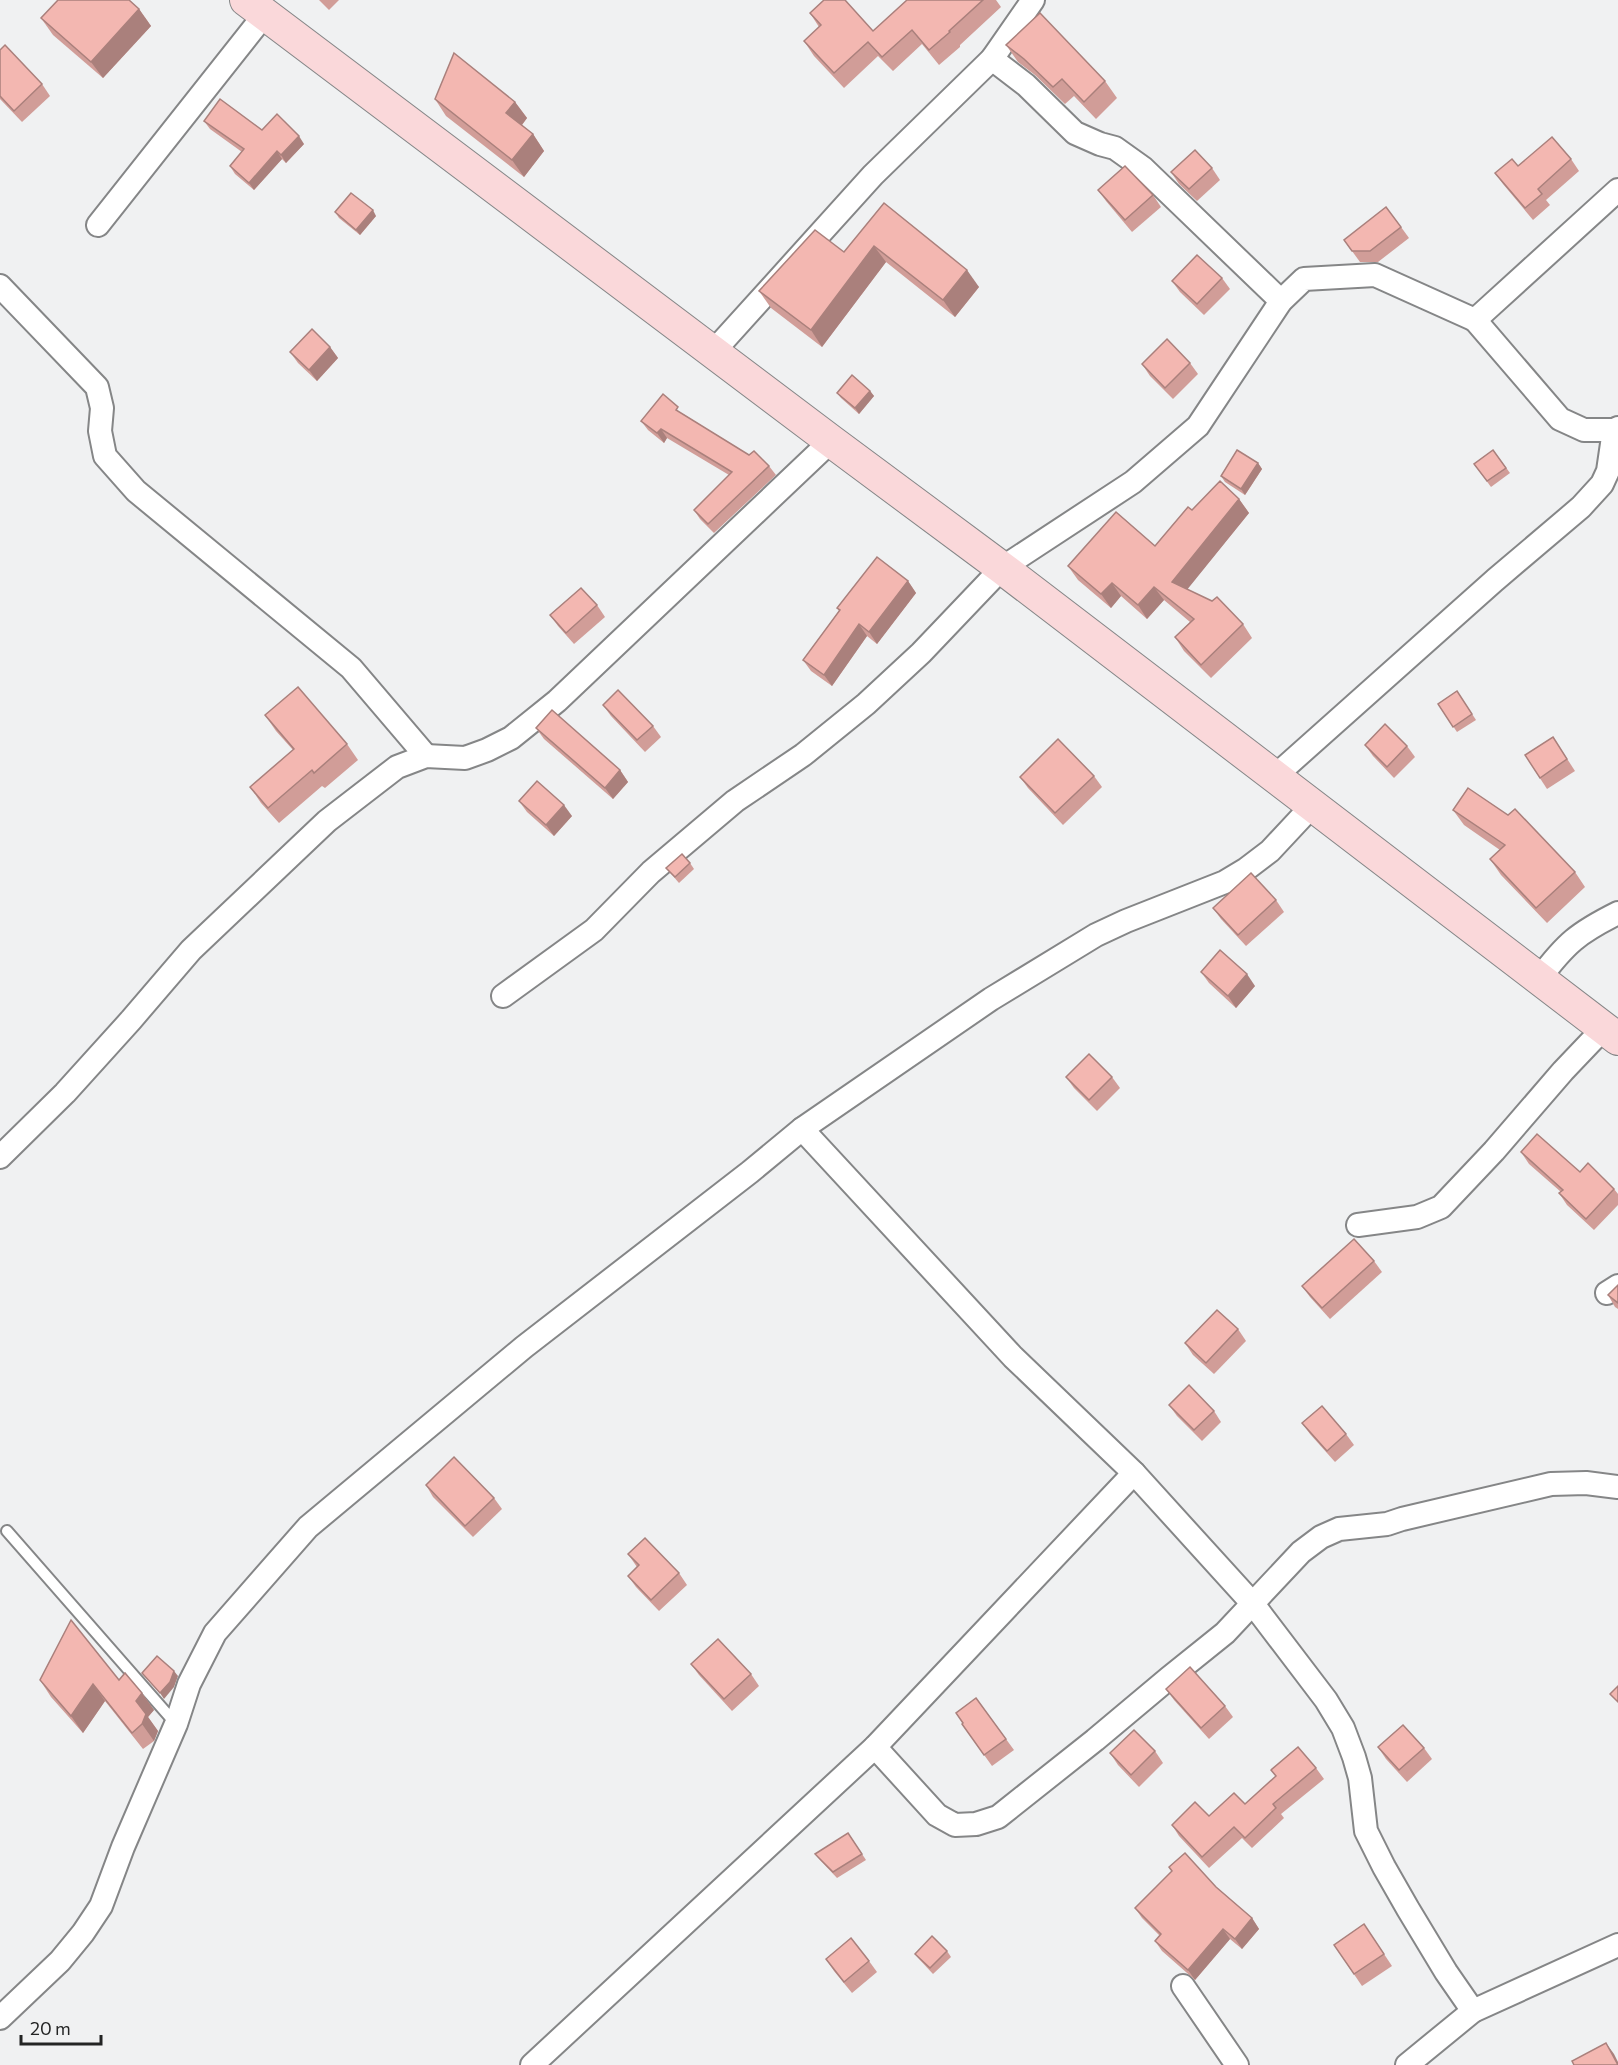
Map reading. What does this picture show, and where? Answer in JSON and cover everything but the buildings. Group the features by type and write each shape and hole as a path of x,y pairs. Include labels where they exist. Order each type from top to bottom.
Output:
{"street":[{"path":"713,352 873,175 992,59 1033,0"},
{"path":"98,225 256,7 831,441 1002,567 1611,1034 1563,1071 1494,1151 1441,1207 1417,1217 1358,1225"},
{"path":"992,59 1026,85 1075,133 1115,148 1143,168 1281,301"},
{"path":"1475,320 1618,190"},
{"path":"503,996 594,930 651,872 735,801 803,755 866,704 921,653 1002,567 1133,482 1198,426 1281,301 1304,279 1376,275 1475,320 1560,419 1584,430 1616,429 1608,471 1602,484 1581,507 1495,580 1274,777"},
{"path":"0,286 97,387 102,408 100,431 105,456 136,491 351,668 426,756"},
{"path":"0,1157 65,1093 191,950 327,821 397,768 426,756 465,758 511,738 557,701 831,441"},
{"path":"0,2018 60,1961 101,1906 123,1847 176,1724 189,1684 215,1632 308,1527 525,1347 802,1129 991,999 1096,935 1225,882 1245,870 1270,851 1311,806"},
{"path":"1539,979 1560,951 1576,936 1618,913"},
{"path":"802,1129 1013,1357 1134,1473 1253,1604 1326,1700 1343,1728 1360,1778 1366,1831 1384,1867 1446,1972 1473,2011"},
{"path":"532,2065 875,1747 1134,1473"},
{"path":"875,1747 937,1815 955,1825 976,1824 998,1817 1225,1633 1301,1552 1321,1537 1339,1529 1387,1524 1551,1484 1586,1483 1618,1487"},
{"path":"1407,2065 1473,2011 1618,1945"},
{"path":"1183,1986 1237,2065"}],"lane":[{"path":"7,1531 176,1724"}]}
